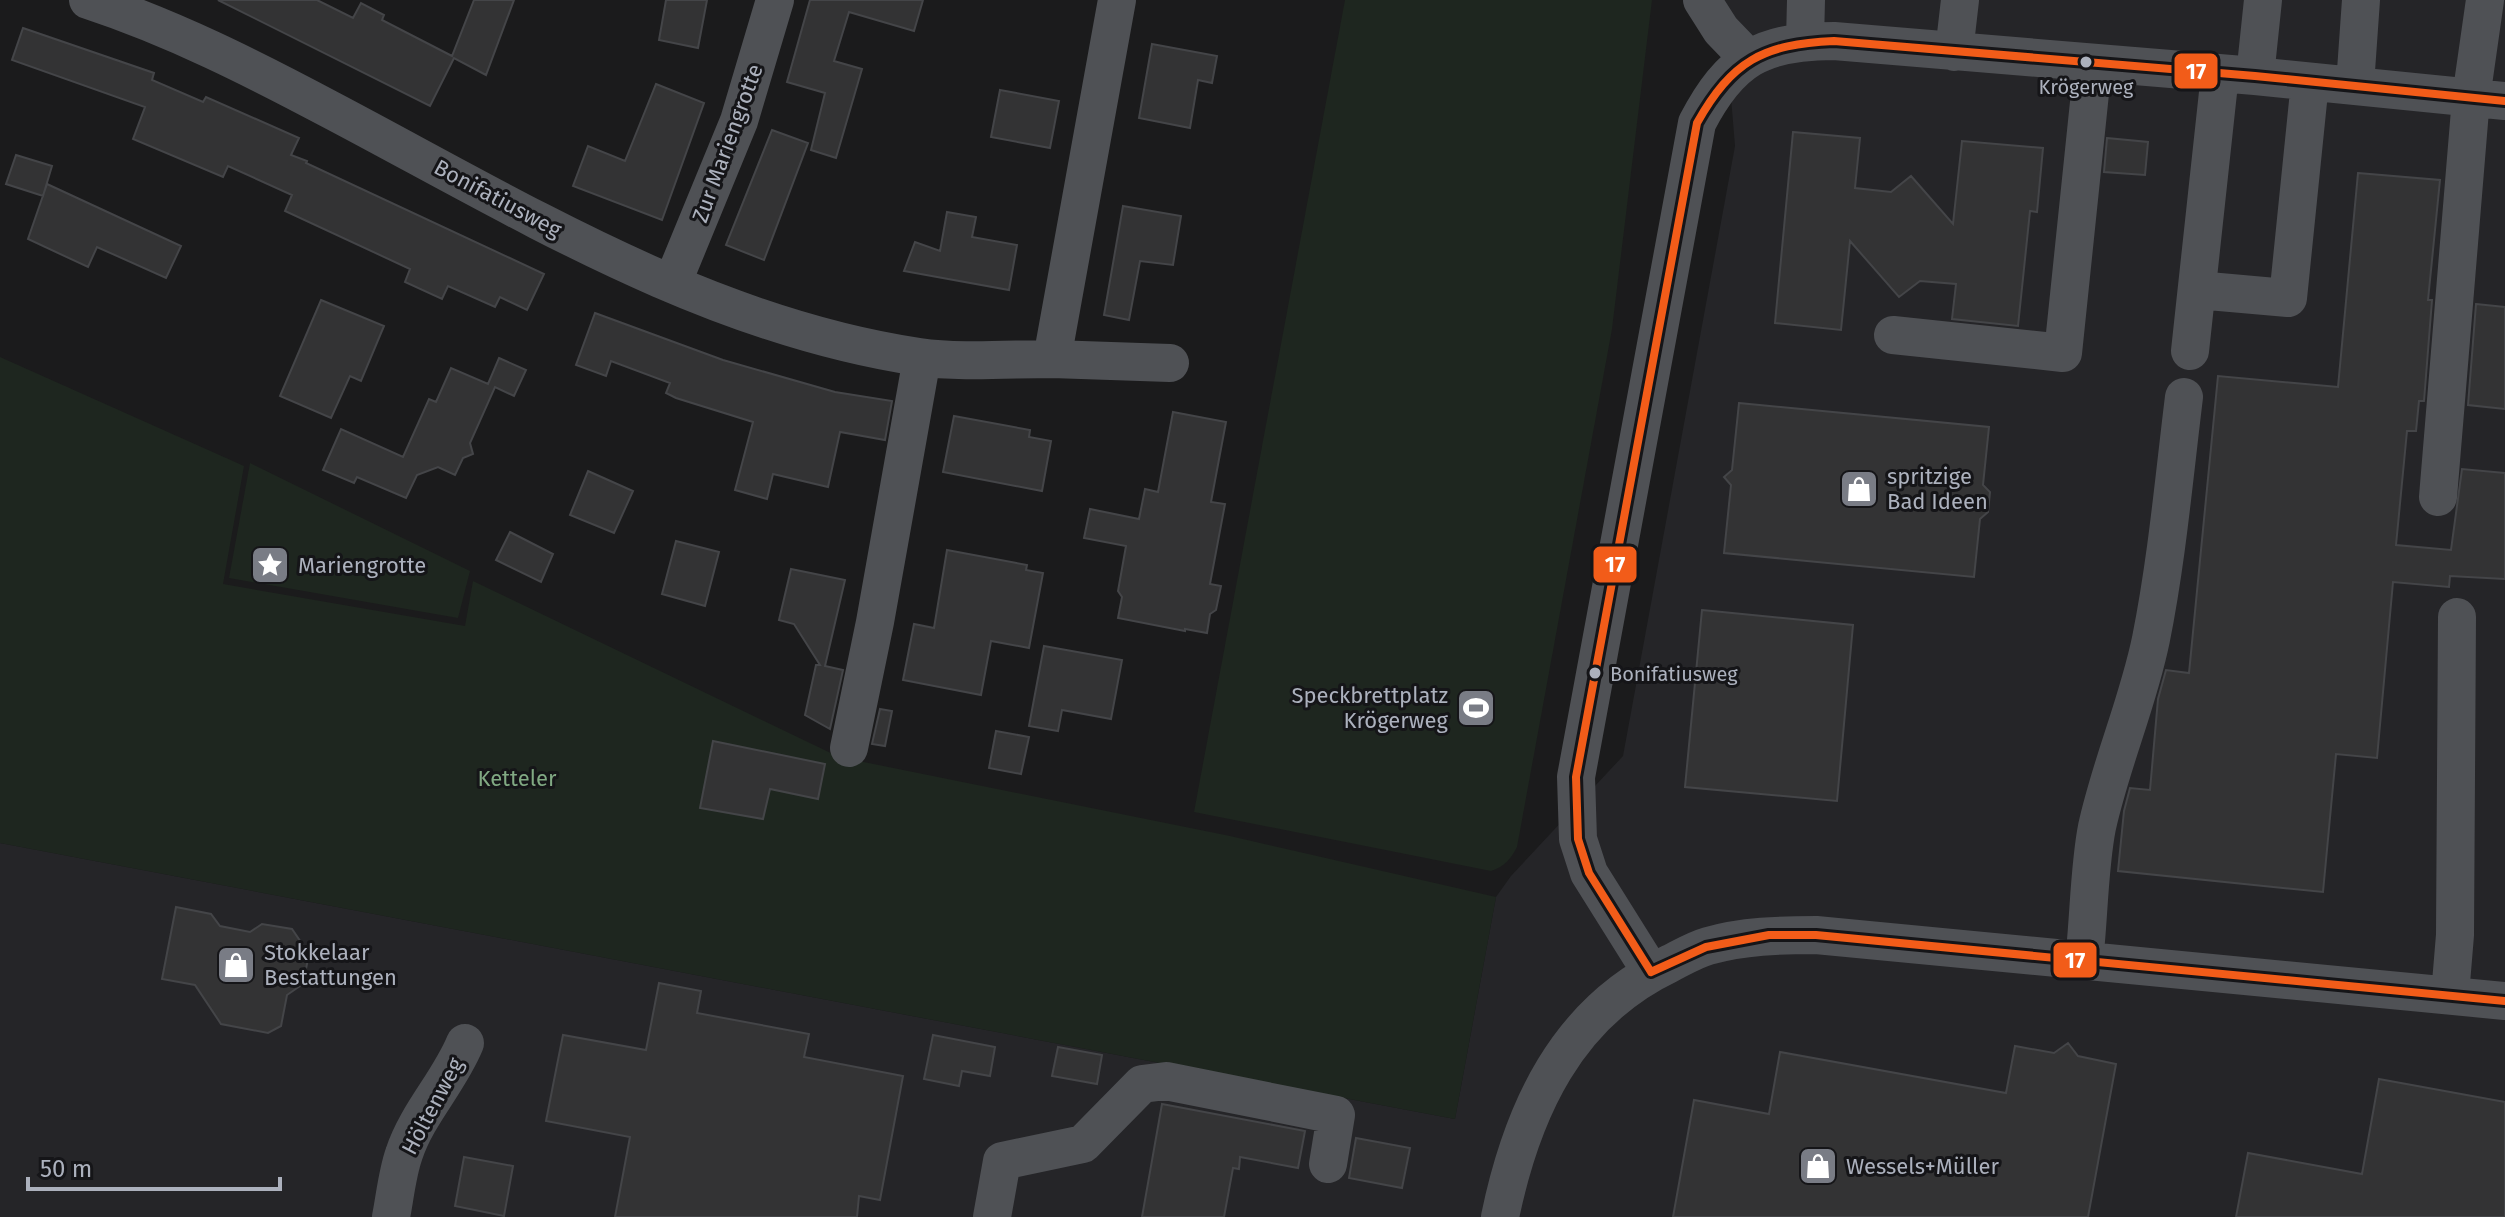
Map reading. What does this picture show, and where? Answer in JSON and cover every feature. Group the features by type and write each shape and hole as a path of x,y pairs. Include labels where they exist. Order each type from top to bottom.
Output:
{"street":[{"name":"Bonifatiusweg","path":"88,0 180,34 298,92 591,248 738,312 791,329 922,358 1170,363"},
{"name":"Zur Mariengrotte","path":"672,284 739,121 775,0"},
{"path":"1052,359 1117,0"},
{"path":"1702,0 1721,30 1748,58"},
{"path":"1805,41 1806,0"},
{"path":"1954,52 1960,0"},
{"path":"2190,351 2197,290 2237,75 2263,0"},
{"path":"2355,85 2361,0"},
{"path":"2438,497 2488,100 2485,0"},
{"path":"1651,972 1589,873 1578,839 1576,777 1697,123 1710,98 1727,76 1748,58 1776,47 1805,41 2355,85 2488,100"},
{"path":"1893,335 2063,353 2093,64"},
{"path":"2197,290 2288,298 2310,82"},
{"path":"849,748 922,358"},
{"path":"2084,961 2097,830 2151,640 2184,397"},
{"path":"2450,995 2455,935 2457,617"},
{"path":"1500,1217 1524,1126 1542,1087 1565,1051 1619,995 1651,972 1706,947 1769,935 1816,935 2505,1001"},
{"name":"Höltenweg","path":"391,1217 403,1155 419,1121 457,1062 465,1043"},
{"path":"992,1217 1002,1161 1083,1144 1142,1084 1166,1081 1336,1115 1328,1164"}],"shaded area":[{"path":"1723,0 2505,0 2505,1217 0,1217 0,843 1455,1119 1496,897 1511,876 1623,756 1735,146"}],"green space":[{"path":"1345,0 1652,0 1612,329 1517,847 1507,862 1491,871 1194,812"},
{"name":"Ketteler","path":"0,357 244,466 223,584 465,626 473,581 839,757 1230,836 1496,897 1455,1119 0,843"},
{"path":"250,463 470,571 458,618 229,578"}],"building":[{"path":"218,0 317,0 353,18 361,3 384,15 382,20 452,56 474,0 514,0 486,75 454,58 430,106"},
{"path":"666,0 707,0 698,48 659,40"},
{"path":"810,0 923,0 914,31 849,12 834,61 862,69 836,158 811,150 825,93 787,82"},
{"path":"23,28 154,73 152,80 203,102 206,97 299,138 291,155 544,274 527,310 500,297 495,307 448,286 442,299 405,282 410,269 285,211 292,195 228,166 223,177 133,139 145,107 12,60"},
{"path":"1152,44 1217,56 1212,83 1198,80 1190,128 1139,118"},
{"path":"656,84 704,103 662,220 573,186 588,146 625,161"},
{"path":"1000,90 1059,101 1050,148 991,137"},
{"path":"772,130 808,143 764,260 726,245"},
{"path":"1793,132 1860,138 1855,188 1891,192 1911,176 1953,224 1962,141 2043,148 2037,212 2030,211 2018,326 1952,319 1956,284 1920,281 1899,297 1850,241 1841,330 1775,323"},
{"path":"2107,138 2148,142 2145,175 2104,172"},
{"path":"16,155 52,166 43,196 6,184"},
{"path":"2358,173 2440,180 2428,300 2432,300 2424,401 2419,401 2416,431 2407,431 2396,545 2451,550 2462,469 2505,473 2505,579 2450,576 2449,587 2393,582 2377,758 2336,754 2323,892 2118,871 2124,811 2130,788 2150,790 2158,699 2166,670 2189,673 2218,376 2338,387"},
{"path":"47,184 181,246 166,278 97,247 88,267 28,239"},
{"path":"1123,206 1181,216 1173,265 1140,261 1129,320 1104,315"},
{"path":"947,212 976,217 972,237 1017,245 1009,290 904,271 915,242 940,251"},
{"path":"321,300 384,326 361,381 350,376 331,418 280,396"},
{"path":"2476,304 2505,307 2505,409 2468,405"},
{"path":"595,313 723,360 835,392 892,401 885,440 840,432 828,487 773,474 767,499 735,490 753,422 676,398 666,393 670,383 611,361 606,376 576,365"},
{"path":"499,358 526,370 514,396 495,387 470,443 473,454 463,458 455,475 438,467 417,475 406,498 357,477 354,483 323,470 341,429 403,457 429,399 436,402 451,368 488,384"},
{"name":"spritzige Bad Ideen","path":"1739,403 1989,427 1983,485 1990,492 1988,512 1980,519 1974,577 1724,553 1731,485 1724,477 1732,470"},
{"path":"1173,412 1226,422 1211,502 1225,504 1210,584 1221,586 1216,610 1210,614 1207,633 1118,618 1122,597 1118,591 1126,546 1084,538 1090,509 1139,519 1145,489 1158,492"},
{"path":"954,416 1030,430 1029,437 1051,441 1042,491 943,472"},
{"path":"588,471 633,491 614,533 570,515"},
{"path":"510,532 553,554 541,582 496,560"},
{"path":"676,541 719,552 705,606 662,594"},
{"path":"947,550 1027,565 1026,570 1043,573 1029,648 991,641 981,695 903,680 914,624 934,628"},
{"path":"791,569 845,580 825,666 843,670 830,729 805,715 816,665 820,665 794,624 779,620"},
{"path":"1702,610 1853,625 1837,801 1685,787"},
{"path":"1044,646 1122,660 1111,719 1062,710 1058,731 1029,726"},
{"path":"880,709 892,711 885,746 872,744"},
{"path":"996,731 1029,737 1021,774 989,768"},
{"path":"713,741 825,764 818,799 770,789 763,819 700,808"},
{"name":"Stokkelaar Bestattungen","path":"176,907 211,914 220,926 250,932 262,924 292,929 309,954 303,984 287,995 281,1026 268,1033 221,1024 195,985 162,979"},
{"path":"659,983 701,991 697,1013 809,1034 804,1057 903,1076 880,1200 859,1196 857,1217 615,1217 630,1137 546,1121 563,1035 646,1050"},
{"path":"933,1035 995,1047 990,1076 962,1071 959,1086 924,1079"},
{"name":"Wessels+Müller","path":"2068,1043 2078,1056 2116,1064 2088,1217 1673,1217 1694,1100 1769,1114 1780,1052 2006,1093 2015,1046 2054,1053"},
{"path":"1058,1047 1102,1055 1097,1084 1052,1076"},
{"path":"2379,1079 2505,1102 2505,1217 2236,1217 2248,1153 2362,1174"},
{"path":"1162,1104 1305,1131 1298,1168 1240,1157 1239,1169 1233,1168 1224,1217 1142,1217"},
{"path":"1356,1138 1410,1148 1402,1188 1349,1178"},
{"path":"464,1157 513,1166 504,1216 455,1206"}],"transit line":[{"name":"17","path":"1651,972 1589,873 1578,839 1576,777 1697,123 1723,84 1752,60 1769,52 1788,46 1834,41 2255,76 2505,101"},
{"name":"17","path":"1651,972 1706,947 1769,935 1816,935 2505,1001"}],"place":[{"name":"Krögerweg","path":"2086,62"},
{"name":"spritzige Bad Ideen","path":"1859,489"},
{"name":"Mariengrotte","path":"270,565"},
{"name":"Bonifatiusweg","path":"1595,673"},
{"name":"Speckbrettplatz Krögerweg","path":"1476,708"},
{"name":"Stokkelaar Bestattungen","path":"236,965"},
{"name":"Wessels+Müller","path":"1818,1166"}]}
